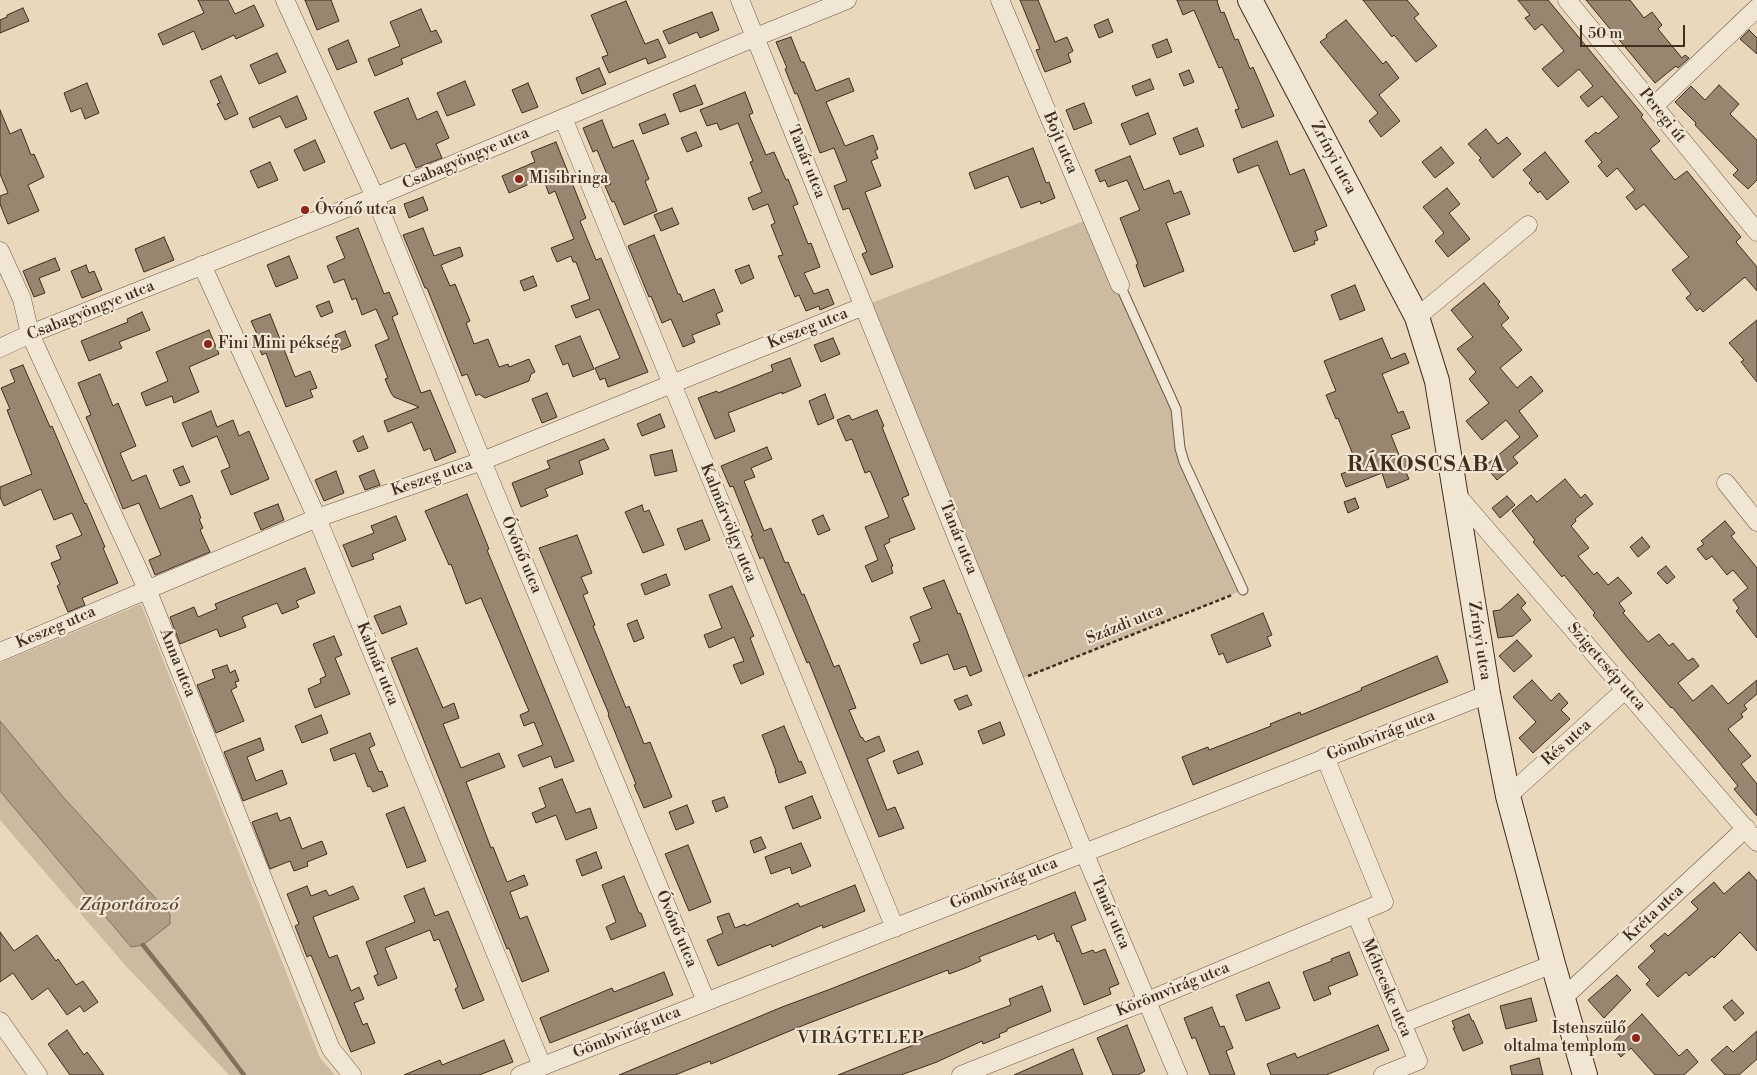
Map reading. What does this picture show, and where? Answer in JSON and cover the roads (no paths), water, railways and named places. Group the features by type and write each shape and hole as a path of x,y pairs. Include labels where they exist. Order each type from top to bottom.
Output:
{"main road":[{"name":"Zrínyi utca","path":"1250,0 1417,317 1437,380 1488,694 1508,796 1585,1075"}],"street":[{"name":"Óvónő utca","path":"285,0 375,197 482,461 706,1001"},
{"name":"Tanár utca","path":"740,0 1084,852 1178,1075"},
{"name":"Csabagyöngye utca","path":"0,348 30,334 375,197 756,36 847,0"},
{"name":"Bojt utca","path":"1000,0 1120,285"},
{"name":"Peregi út","path":"1567,0 1757,232"},
{"path":"1654,106 1757,8"},
{"name":"Kalmárvölgy utca","path":"563,118 895,928"},
{"path":"1417,317 1528,225"},
{"name":"Anna utca","path":"0,251 22,299 30,334 147,589 331,1049 352,1075"},
{"name":"Kalmár utca","path":"202,265 317,518 542,1066"},
{"name":"Keszeg utca","path":"0,652 317,518 482,461 864,306"},
{"path":"1726,483 1757,522"},
{"name":"Szigetcsép utca","path":"1455,492 1757,842"},
{"name":"Rés utca","path":"1508,796 1626,689"},
{"name":"Gömbvirág utca","path":"520,1075 1488,694"},
{"name":"Körömvirág utca","path":"961,1075 1148,1001 1384,902 1325,757"},
{"name":"Kréta utca","path":"1563,998 1746,828"},
{"name":"Méhecske utca","path":"1356,914 1418,1062 1383,1075"},
{"path":"1401,1024 1553,964"},
{"path":"0,1021 38,1075"}],"lane":[{"path":"1120,285 1176,410 1180,448 1184,462 1243,590"}],"water":[{"name":"Záportározó","path":"0,721 64,798 170,914 170,924 143,945 131,947 0,791"}],"waterway":[{"path":"143,945 244,1075"}],"place":[{"name":"Misibringa","path":"519,179"},
{"name":"Óvónő utca","path":"305,210"},
{"name":"Fini Mini pékség","path":"208,344"},
{"name":"Istenszülő oltalma templom","path":"1636,1038"}],"district":[{"name":"RÁKOSCSABA","path":"1426,466"},
{"name":"VIRÁGTELEP","path":"861,1039"}]}
